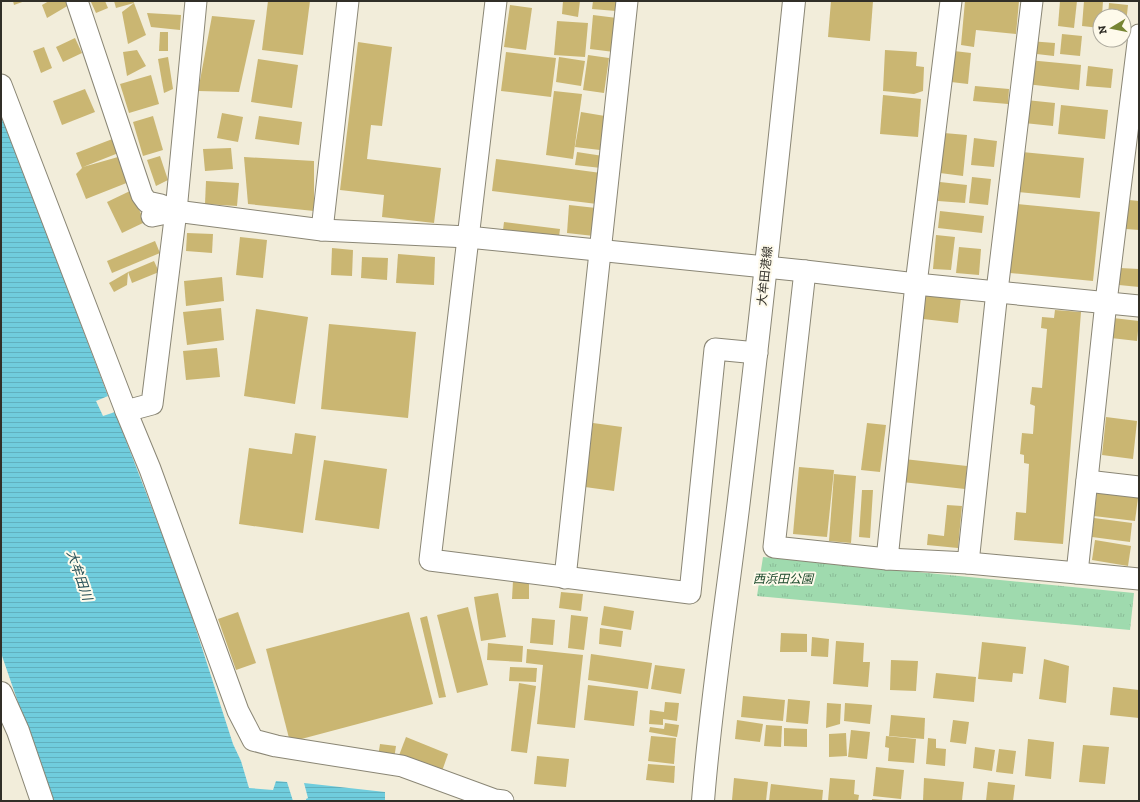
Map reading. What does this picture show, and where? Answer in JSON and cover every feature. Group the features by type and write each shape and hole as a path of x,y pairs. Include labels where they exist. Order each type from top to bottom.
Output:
{"main road":[{"name":"大牟田港線","path":"703,801 708,743 757,353 794,1"},
{"path":"1,693 18,731 42,801"}],"street":[{"path":"77,1 142,195 147,202 161,205 152,216 176,211 322,230 468,237 1139,306"},
{"path":"126,411 152,404 176,211 196,1"},
{"path":"322,230 348,1"},
{"path":"496,1 430,560 690,593 715,349 757,353"},
{"path":"565,578 626,1"},
{"path":"887,559 916,284 951,1"},
{"path":"968,563 997,291 1032,1"},
{"path":"1078,572 1106,302 1139,35"},
{"path":"1,85 126,411 150,469 238,711 253,740 276,746 402,766 498,801"},
{"path":"805,271 774,547 887,559 968,563 1078,572 1139,579"},
{"path":"1087,481 1139,487"}],"green space":[{"name":"西浜田公園","path":"763,557 1134,593 1130,630 757,596"}],"water":[{"name":"大牟田川","path":"1,113 108,396 96,401 103,416 115,412 182,586 233,744 241,761 249,788 273,790 276,781 287,782 293,801 52,801 1,653"},
{"path":"304,783 385,792 385,801 306,801 308,798"}],"building":[{"path":"13,1 25,1 14,5"},
{"path":"49,1 68,1 69,5 47,18 42,5"},
{"path":"105,1 108,8 96,13 91,2"},
{"path":"114,1 133,1 134,3 116,8"},
{"path":"268,1 310,1 303,55 262,50"},
{"path":"563,1 580,1 578,17 562,14"},
{"path":"593,1 617,1 616,11 592,9"},
{"path":"831,1 873,1 870,41 828,37"},
{"path":"965,1 1019,1 1016,34 976,30 974,47 961,45"},
{"path":"1060,1 1077,1 1074,28 1058,26"},
{"path":"1084,1 1103,1 1103,8 1092,8 1092,27 1082,26"},
{"path":"134,3 146,35 128,44 122,12"},
{"path":"1109,3 1128,5 1128,8 1109,8"},
{"path":"510,5 532,8 526,50 504,47"},
{"path":"147,13 181,15 180,30 151,27"},
{"path":"593,15 617,18 614,52 590,49"},
{"path":"212,16 255,20 239,92 198,91"},
{"path":"557,21 588,23 585,57 554,55"},
{"path":"160,32 168,32 168,51 159,51"},
{"path":"1062,34 1082,36 1080,56 1060,54"},
{"path":"75,38 82,53 63,62 56,47"},
{"path":"1029,41 1055,43 1054,56 1028,53"},
{"path":"358,42 392,47 382,126 371,125 367,159 441,168 434,223 382,217 384,195 340,190"},
{"path":"44,47 52,68 41,73 33,51"},
{"path":"137,50 146,66 127,76 123,52"},
{"path":"885,50 917,52 916,66 924,67 923,91 914,94 883,91"},
{"path":"954,51 971,53 968,84 951,82"},
{"path":"506,52 556,58 551,97 501,91"},
{"path":"588,55 609,58 604,93 583,90"},
{"path":"168,57 173,89 164,93 158,59"},
{"path":"559,57 585,61 581,86 556,82"},
{"path":"258,59 298,65 292,108 251,102"},
{"path":"1028,60 1081,65 1079,90 1026,84"},
{"path":"1088,66 1113,69 1111,88 1086,86"},
{"path":"151,75 159,104 129,113 120,84"},
{"path":"975,86 1009,89 1008,104 973,101"},
{"path":"85,89 95,112 62,125 53,101"},
{"path":"554,91 582,94 573,159 546,155"},
{"path":"883,95 921,99 918,137 880,134"},
{"path":"1026,100 1055,103 1053,126 1024,123"},
{"path":"1061,105 1108,110 1105,139 1058,134"},
{"path":"581,112 605,116 600,150 575,147"},
{"path":"222,113 243,117 238,142 217,138"},
{"path":"153,116 163,150 143,156 133,122"},
{"path":"259,116 302,122 299,145 255,139"},
{"path":"944,133 967,135 963,176 940,173"},
{"path":"115,138 121,152 83,167 118,157 129,182 86,199 76,174 82,168 76,153"},
{"path":"974,138 997,141 994,167 971,165"},
{"path":"231,148 233,169 205,171 203,149"},
{"path":"577,152 603,156 601,168 575,165"},
{"path":"1022,152 1084,158 1080,198 1018,192"},
{"path":"160,156 168,180 156,186 147,160"},
{"path":"244,157 314,161 314,211 248,204"},
{"path":"496,159 601,173 597,204 492,191"},
{"path":"972,177 991,179 988,205 969,203"},
{"path":"206,181 239,183 237,206 205,204"},
{"path":"940,182 967,185 965,203 938,201"},
{"path":"130,191 145,222 122,233 107,202"},
{"path":"1129,200 1139,201 1139,230 1126,229"},
{"path":"1017,204 1100,212 1093,281 1010,273"},
{"path":"569,205 596,208 594,236 567,233"},
{"path":"940,211 984,216 982,233 938,228"},
{"path":"504,222 560,229 558,245 502,238"},
{"path":"187,233 213,234 212,253 186,251"},
{"path":"936,235 955,237 951,270 933,269"},
{"path":"240,237 267,240 263,278 236,275"},
{"path":"155,241 160,253 112,273 107,261"},
{"path":"959,247 981,249 979,275 956,273"},
{"path":"332,248 353,250 352,276 331,275"},
{"path":"398,254 435,257 434,285 396,283"},
{"path":"362,257 388,258 387,280 361,278"},
{"path":"154,261 159,272 132,283 128,272"},
{"path":"1120,268 1139,269 1139,287 1119,285"},
{"path":"128,272 127,285 114,292 109,283"},
{"path":"222,277 224,301 186,306 184,281"},
{"path":"925,293 961,297 958,323 923,319"},
{"path":"221,308 224,340 187,345 183,312"},
{"path":"256,309 308,317 295,404 244,396"},
{"path":"1055,310 1081,312 1063,544 1014,540 1016,512 1026,513 1029,464 1024,463 1024,455 1020,454 1022,433 1033,434 1035,406 1030,404 1032,387 1042,388 1047,329 1041,328 1042,317 1054,318"},
{"path":"1113,318 1139,321 1137,341 1111,338"},
{"path":"329,324 416,332 408,418 321,409"},
{"path":"217,348 220,377 186,380 183,351"},
{"path":"1106,417 1137,421 1133,459 1102,455"},
{"path":"593,423 622,427 614,491 585,487"},
{"path":"867,423 886,425 880,472 861,470"},
{"path":"295,433 316,436 303,533 239,524 249,448 292,454"},
{"path":"904,459 967,466 965,489 902,482"},
{"path":"324,460 387,469 379,529 315,520"},
{"path":"799,467 834,470 827,537 793,534"},
{"path":"834,474 856,476 851,543 829,541"},
{"path":"862,490 873,490 870,538 859,537"},
{"path":"1097,493 1138,498 1135,521 1094,516"},
{"path":"947,505 962,506 958,548 927,545 928,534 944,536"},
{"path":"1094,518 1132,523 1130,542 1092,537"},
{"path":"1095,540 1131,546 1128,566 1092,560"},
{"path":"513,581 529,581 529,599 512,599"},
{"path":"561,592 583,594 581,611 559,608"},
{"path":"498,593 506,637 481,641 474,597"},
{"path":"604,606 634,611 631,630 601,625"},
{"path":"468,607 488,685 457,693 437,615"},
{"path":"238,612 256,663 236,670 218,619"},
{"path":"409,612 433,704 290,742 266,649"},
{"path":"571,615 588,617 584,650 568,648"},
{"path":"427,616 446,697 439,698 420,618"},
{"path":"532,618 555,620 553,645 530,643"},
{"path":"600,628 623,631 621,647 599,644"},
{"path":"781,633 807,634 807,652 780,652"},
{"path":"812,637 829,639 828,657 811,656"},
{"path":"836,641 864,643 863,662 870,662 868,687 833,684"},
{"path":"982,642 1026,647 1023,674 1013,673 1012,682 978,679"},
{"path":"488,643 523,646 522,662 487,660"},
{"path":"527,649 583,655 575,728 537,724 543,665 526,663"},
{"path":"591,654 652,663 648,689 588,680"},
{"path":"1044,659 1069,666 1066,703 1039,699"},
{"path":"891,660 918,661 916,691 890,690"},
{"path":"655,665 685,669 681,694 651,689"},
{"path":"510,667 537,668 536,682 509,681"},
{"path":"936,673 976,677 974,702 933,698"},
{"path":"519,683 536,686 527,753 511,751"},
{"path":"588,685 638,691 634,726 584,720"},
{"path":"1113,687 1139,690 1139,718 1110,715"},
{"path":"743,696 785,700 783,721 741,717"},
{"path":"788,699 810,701 808,724 786,722"},
{"path":"665,702 679,703 677,721 663,719 663,725 649,724 650,710 664,712"},
{"path":"827,703 841,704 840,724 826,728"},
{"path":"845,703 872,705 870,724 844,721"},
{"path":"891,715 925,718 924,739 889,736"},
{"path":"737,720 763,724 760,742 735,739"},
{"path":"953,720 969,722 966,744 950,742"},
{"path":"665,723 679,725 677,737 649,732 650,727 664,729"},
{"path":"766,725 782,726 781,747 764,746"},
{"path":"784,728 807,729 807,747 784,746"},
{"path":"851,730 870,732 867,759 848,757"},
{"path":"846,733 847,756 829,757 829,734"},
{"path":"651,736 676,738 674,764 648,761"},
{"path":"886,736 916,739 914,763 888,761 889,748 885,747"},
{"path":"406,737 448,754 441,774 398,758"},
{"path":"928,738 936,739 936,748 946,749 945,766 926,764"},
{"path":"1028,739 1054,742 1051,779 1025,776"},
{"path":"380,744 396,746 394,759 378,757"},
{"path":"1083,745 1109,747 1105,784 1079,782"},
{"path":"975,747 995,750 992,771 973,768"},
{"path":"999,749 1016,751 1013,774 996,772"},
{"path":"537,756 569,759 566,787 534,784"},
{"path":"648,764 675,766 674,783 646,780"},
{"path":"876,767 904,770 901,799 873,796"},
{"path":"734,778 768,782 766,801 733,801"},
{"path":"830,778 855,780 854,794 859,795 858,801 828,801"},
{"path":"924,778 964,782 962,800 923,801"},
{"path":"988,782 1015,785 1013,801 986,801"},
{"path":"771,784 823,790 822,801 769,801"},
{"path":"872,799 884,800 884,801 872,801"}]}
